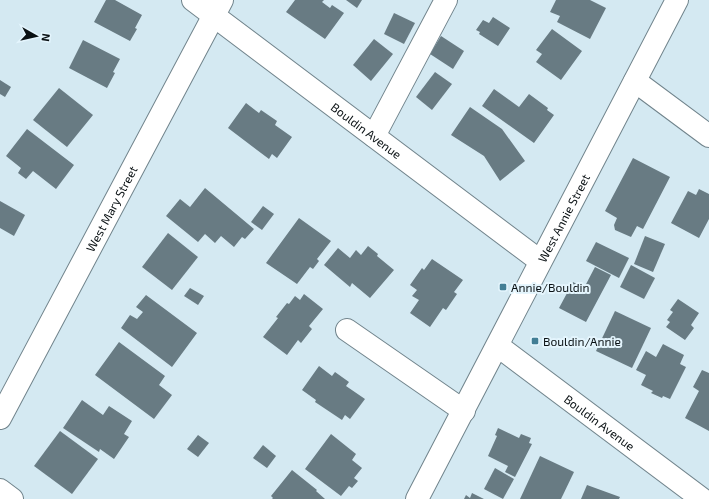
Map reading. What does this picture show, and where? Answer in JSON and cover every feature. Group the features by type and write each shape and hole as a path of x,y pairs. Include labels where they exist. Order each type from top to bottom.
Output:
{"street":[{"name":"Bouldin Avenue","path":"194,0 218,8 374,136 540,261"},
{"path":"374,136 446,0"},
{"name":"West Annie Street","path":"416,499 498,346 540,261 636,81 677,0"},
{"name":"West Mary Street","path":"0,418 218,8"},
{"path":"636,81 709,136"},
{"path":"347,330 464,411"},
{"name":"Bouldin Avenue","path":"498,346 702,499"},
{"path":"0,490 12,499"}],"building":[{"path":"106,0 115,0 142,15 135,28 137,29 130,41 94,22"},
{"path":"295,0 324,0 322,2 330,8 332,5 344,13 325,39 286,12"},
{"path":"346,0 362,0 357,8"},
{"path":"556,0 590,0 606,8 590,39 557,22 560,16 550,12"},
{"path":"394,13 415,23 404,44 384,34"},
{"path":"493,17 510,28 498,46 479,34 480,32 476,30 483,20 489,23"},
{"path":"552,29 582,51 561,80 536,62 542,54 536,50"},
{"path":"441,36 464,51 453,69 430,54"},
{"path":"374,39 393,54 371,81 353,65"},
{"path":"83,40 120,59 107,88 69,68"},
{"path":"435,72 452,84 432,110 416,97"},
{"path":"0,80 11,87 5,97 0,94"},
{"path":"59,88 93,115 67,147 33,120"},
{"path":"494,89 519,107 529,94 548,108 547,110 554,115 534,143 482,106"},
{"path":"246,103 259,113 261,110 277,121 275,125 292,137 277,158 272,154 269,159 228,128"},
{"path":"470,107 502,129 525,161 500,181 484,156 451,135"},
{"path":"27,129 74,165 56,189 33,171 26,179 18,173 21,168 6,156"},
{"path":"633,158 670,177 643,229 637,226 631,237 615,230 614,225 617,218 605,211"},
{"path":"205,188 254,229 245,239 242,237 234,247 221,236 215,243 205,234 198,242 166,216 180,199 190,207"},
{"path":"699,189 709,194 709,219 699,238 671,223 688,191 696,195"},
{"path":"0,201 25,215 14,236 0,228"},
{"path":"263,206 274,214 262,230 251,222"},
{"path":"299,218 331,241 317,259 319,261 313,269 310,267 297,284 266,263"},
{"path":"168,233 198,257 172,290 142,267"},
{"path":"645,236 665,244 653,272 634,264"},
{"path":"596,242 629,258 619,278 586,261"},
{"path":"368,246 378,254 377,256 394,270 370,298 352,283 350,287 324,265 338,248 350,258 356,250 361,255"},
{"path":"432,259 463,280 454,292 457,294 446,310 443,308 430,327 410,313 419,300 412,296 417,290 410,285 422,268 424,270"},
{"path":"631,265 655,278 644,299 620,287"},
{"path":"595,267 611,275 586,322 559,308 573,282 584,288"},
{"path":"190,288 204,296 198,305 184,296"},
{"path":"304,294 323,309 309,326 312,329 301,343 298,340 287,355 263,337 278,318 276,317 287,303 289,304 295,296 300,300"},
{"path":"146,295 197,333 172,367 121,328 130,315 137,319 143,312 136,307"},
{"path":"678,299 699,313 691,325 694,328 685,340 666,327 670,322 667,320 673,312 670,310"},
{"path":"615,311 651,328 632,368 596,351"},
{"path":"119,342 165,376 159,385 172,395 154,419 95,375"},
{"path":"663,344 684,355 680,364 686,367 670,399 663,396 662,398 651,393 653,391 641,385 646,375 636,370 646,351 656,357"},
{"path":"319,366 332,376 335,372 349,382 346,386 365,399 350,419 345,415 342,420 315,402 316,400 302,390"},
{"path":"702,370 709,373 709,431 685,418 699,391 693,387"},
{"path":"82,400 103,415 109,406 132,421 124,434 129,437 114,459 100,449 99,452 63,428"},
{"path":"498,428 519,438 521,434 531,438 529,443 532,444 515,477 505,472 508,466 488,456 497,436 495,435"},
{"path":"60,431 98,459 72,494 34,466"},
{"path":"331,434 356,454 352,460 362,468 354,478 358,481 352,488 349,486 341,496 305,469"},
{"path":"198,435 209,443 198,457 187,449"},
{"path":"263,445 276,456 267,468 253,458"},
{"path":"540,456 574,472 561,499 520,499"},
{"path":"495,468 514,479 503,499 484,489"},
{"path":"292,470 317,490 316,491 325,499 272,499 273,498 271,496"},
{"path":"587,485 620,497 619,499 581,499"},
{"path":"472,493 484,499 464,499 466,495 470,498"}],"place":[{"name":"Annie/Bouldin","path":"503,287"},
{"name":"Bouldin/Annie","path":"535,341"}]}
